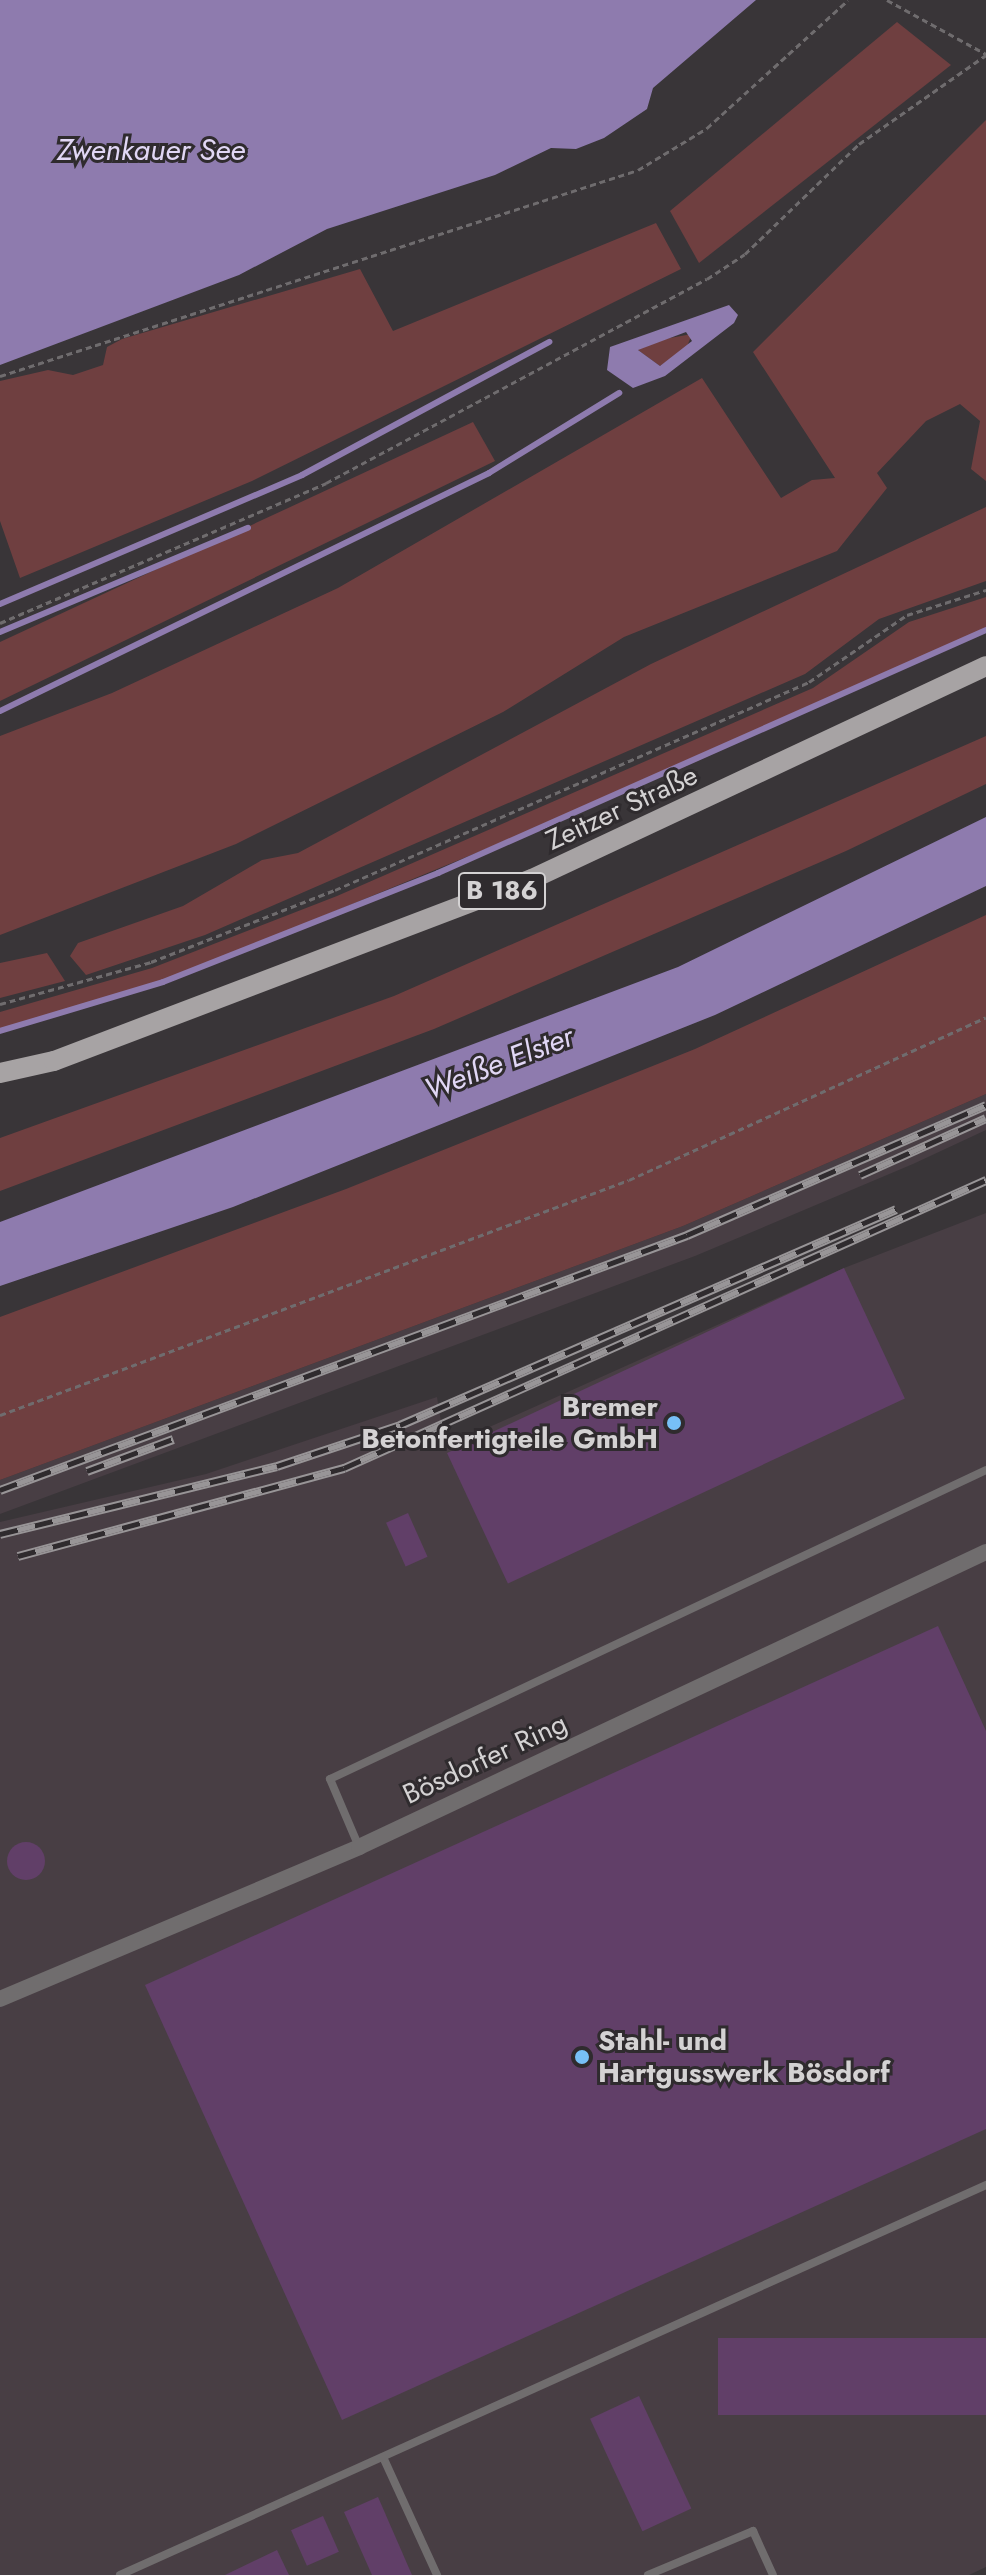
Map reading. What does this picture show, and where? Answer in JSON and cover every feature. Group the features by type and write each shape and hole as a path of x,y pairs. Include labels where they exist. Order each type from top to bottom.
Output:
{"main road":[{"name":"Zeitzer Straße","path":"0,1073 54,1061 532,879 986,666"}],"street":[{"name":"Bösdorfer Ring","path":"0,1999 359,1847 986,1552"}],"lane":[{"path":"359,1847 330,1779 986,1470"},
{"path":"120,2575 986,2185"},
{"path":"383,2457 437,2575"},
{"path":"648,2575 753,2531 773,2575"}],"path":[{"path":"0,376 638,170 707,128 848,0"},
{"path":"0,623 326,483 707,279 745,254 859,144 986,55 887,0"},
{"path":"0,1004 151,962 335,890 809,682 907,615 986,590"},
{"path":"0,1415 629,1180 986,1017"}],"shaded area":[{"path":"897,22 951,65 699,263 670,211"},
{"path":"986,120 986,481 971,469 980,421 960,404 926,421 877,473 887,488 837,551 624,637 503,712 236,844 0,935 0,736 112,693 338,588 702,378 781,498 812,480 835,478 753,352"},
{"path":"656,223 681,269 252,481 20,578 0,521 0,381 48,370 73,375 103,365 107,347 122,339 360,269 393,331"},
{"path":"692,334 686,349 660,366 638,350 642,343"},
{"path":"473,422 495,461 0,701 0,642"},
{"path":"986,507 986,581 879,619 805,674 205,935 86,975 70,956 78,943 183,906 262,860 298,853 651,664"},
{"path":"986,597 986,630 675,771 163,982 0,1031 0,1012 152,968 337,896 813,688 909,622"},
{"path":"986,736 986,784 846,851 434,1029 0,1191 0,1138 394,996"},
{"path":"986,915 986,1094 683,1226 0,1480 0,1317 346,1189 695,1049"},
{"path":"47,953 65,981 0,998 0,963"},
{"path":"986,1094 986,1130 913,1164 695,1256 0,1514 0,1480 683,1226"},
{"path":"986,1213 986,2567 969,2575 0,2575 0,1522 206,1474 437,1397 445,1447 844,1268"}],"water":[{"name":"Zwenkauer See","path":"0,0 756,0 653,88 647,109 604,138 576,149 551,148 495,175 327,229 239,275 0,365"},
{"path":"729,305 738,315 734,323 665,376 633,388 607,370 610,347","holes":["686,332 692,341 660,366 638,350"]},
{"name":"Weiße Elster","path":"986,817 986,886 715,1015 233,1207 0,1286 0,1222 678,967"}],"building":[{"name":"Bremer Betonfertigteile GmbH","path":"844,1268 905,1399 508,1584 447,1453"},
{"path":"408,1513 428,1557 406,1567 386,1523"},
{"name":"Stahl- und Hartgusswerk Bösdorf","path":"938,1626 986,1731 986,2129 342,2420 145,1985"},
{"path":"26,1842 39,1848 45,1861 39,1874 26,1880 13,1874 7,1861 13,1848"},
{"path":"718,2338 986,2338 986,2415 718,2415"},
{"path":"639,2396 691,2508 642,2531 590,2419"},
{"path":"378,2497 412,2575 372,2575 344,2512"},
{"path":"323,2516 339,2552 307,2566 291,2530"},
{"path":"277,2550 289,2575 225,2575"}],"waterway":[{"path":"0,604 302,475 549,342"},
{"path":"0,711 489,473 619,393"},
{"path":"0,632 248,528"},
{"path":"0,1031 163,982 438,873 986,630"}],"railway":[{"path":"0,1490 687,1235 986,1105"},
{"path":"860,1175 986,1118"},
{"path":"18,1556 344,1468 986,1180"},
{"path":"0,1534 277,1466 400,1425 896,1209"},
{"path":"87,1471 173,1439"}],"place":[{"name":"Bremer Betonfertigteile GmbH","path":"674,1423"},
{"name":"Stahl- und Hartgusswerk Bösdorf","path":"582,2057"}]}
